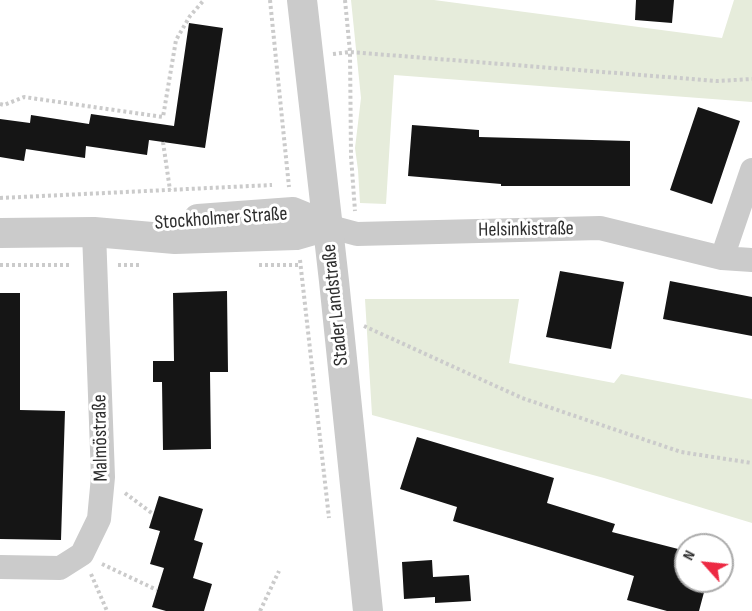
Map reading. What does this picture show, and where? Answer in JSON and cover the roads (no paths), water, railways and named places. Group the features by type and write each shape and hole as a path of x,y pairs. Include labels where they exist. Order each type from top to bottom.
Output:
{"street":[{"name":"Stader Landstraße","path":"302,0 338,314 368,611"},
{"path":"722,258 752,170"},
{"name":"Stockholmer Straße","path":"0,233 94,232 176,220 292,212 327,226"},
{"name":"Helsinkistraße","path":"327,226 357,234 600,228 722,258 752,260"},
{"name":"Malmöstraße","path":"0,567 60,568 82,554 99,519 103,477 94,232"}]}
